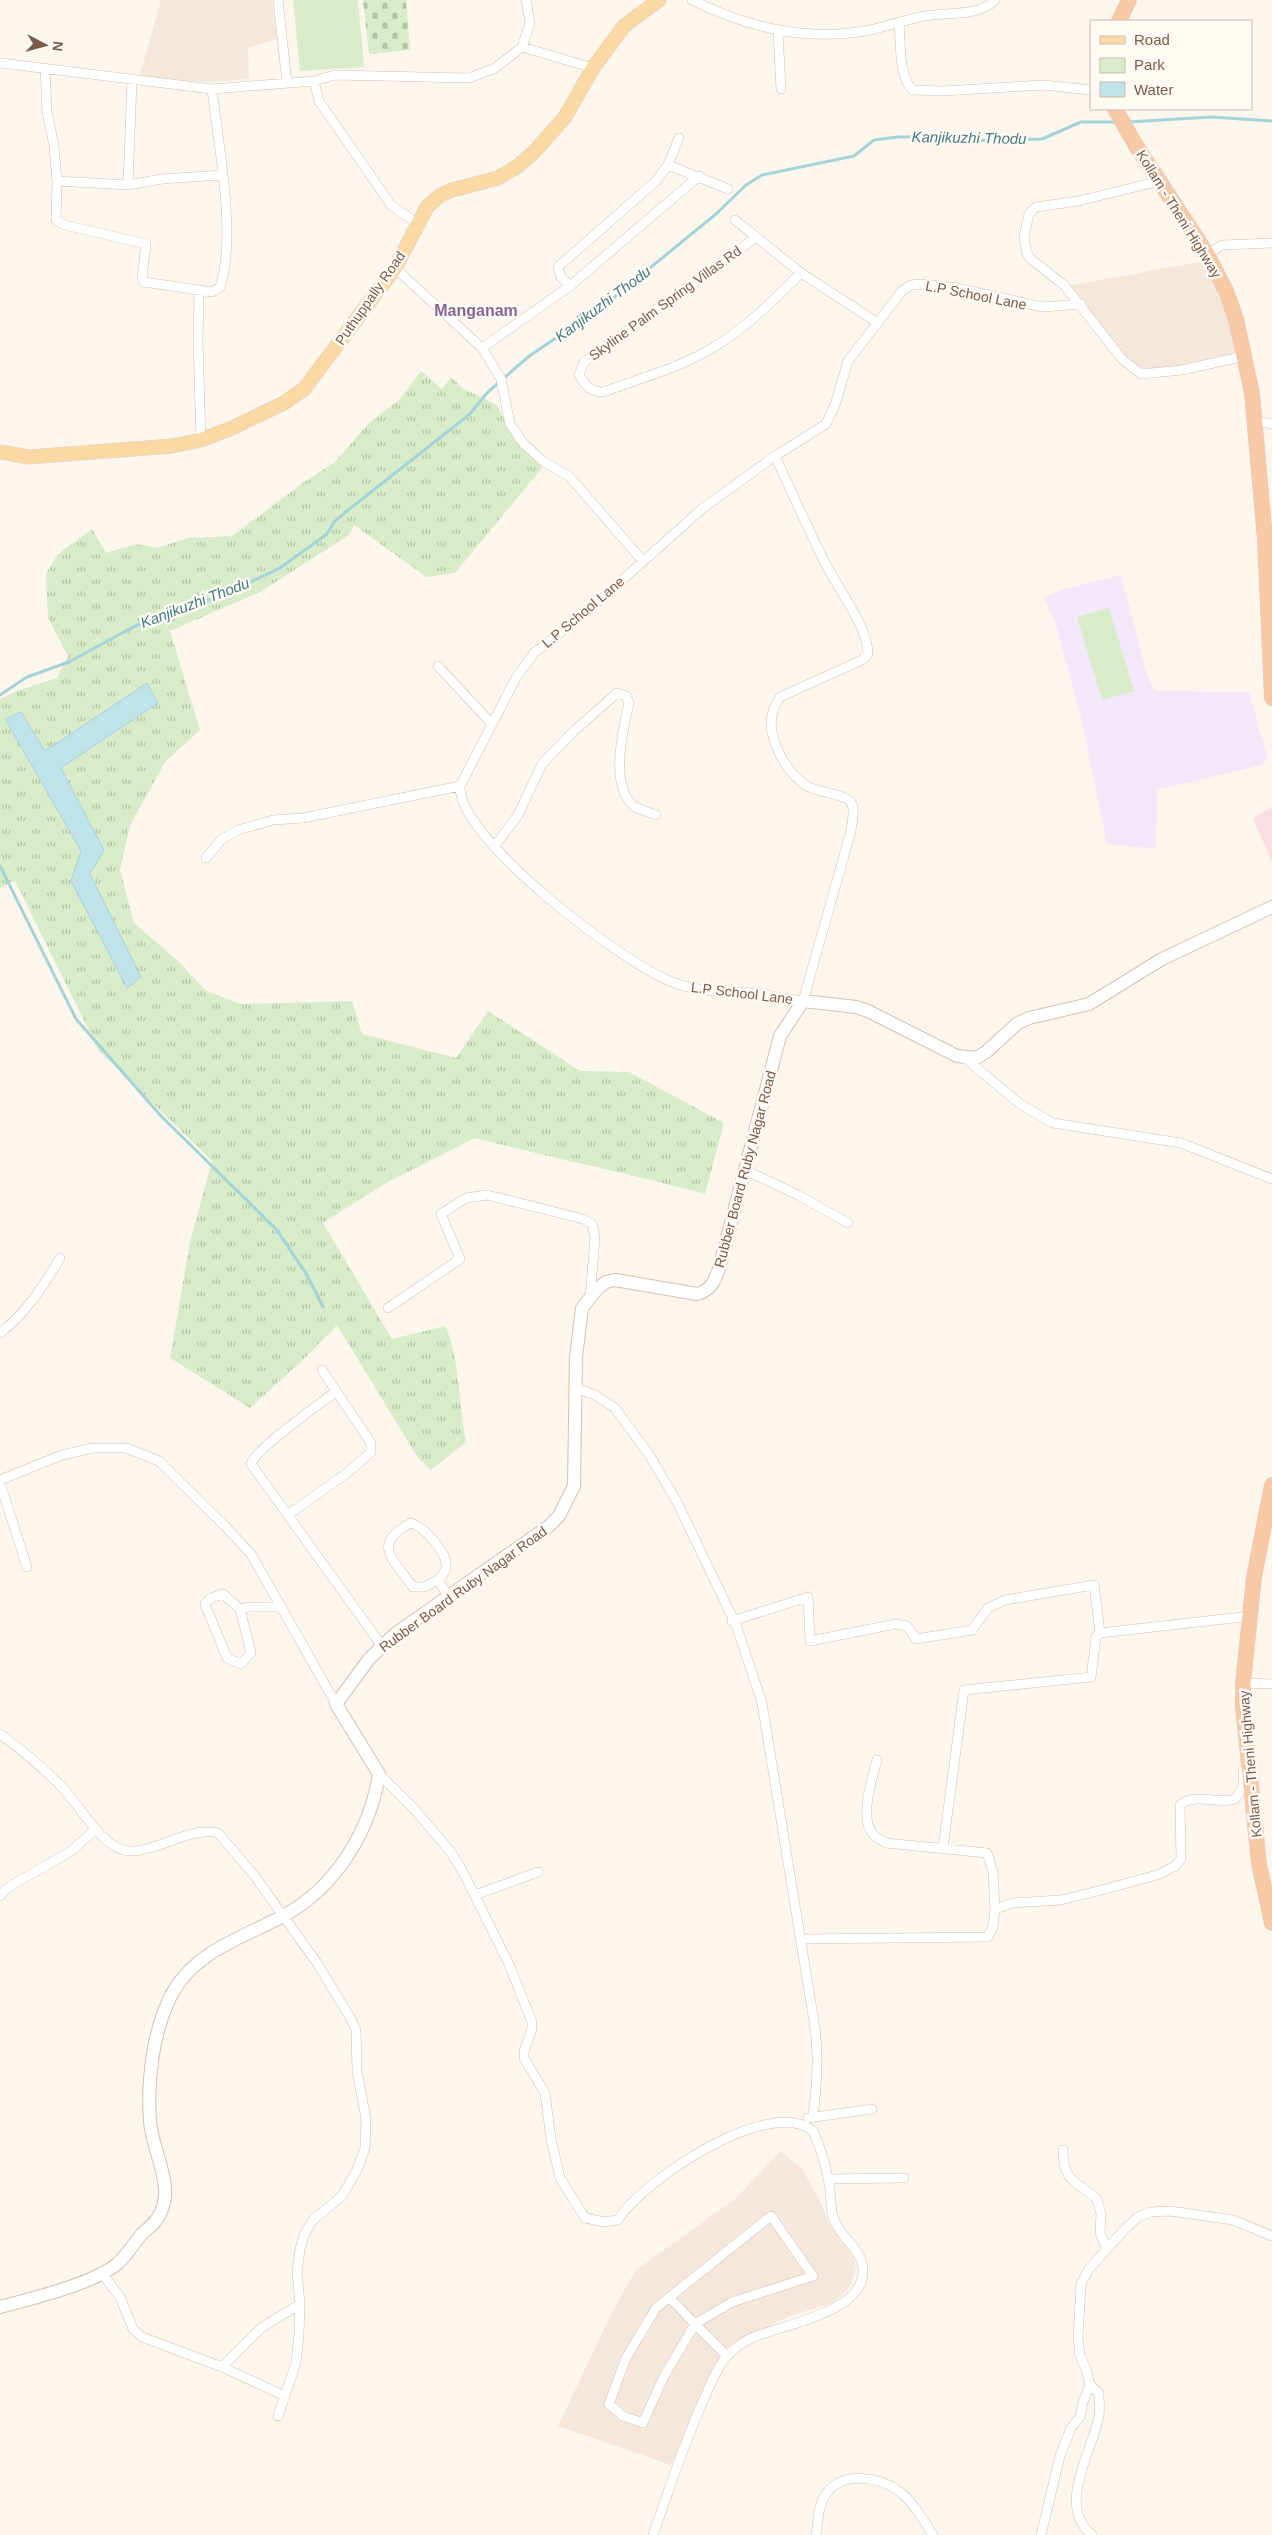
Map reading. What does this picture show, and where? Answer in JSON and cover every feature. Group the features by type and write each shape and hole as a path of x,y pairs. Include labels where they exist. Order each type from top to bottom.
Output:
{"highway":[{"path":"1120,20 1130,0"},
{"name":"Kollam - Theni Highway","path":"1117,113 1134,144 1207,254 1232,303 1250,376 1255,421 1265,539 1272,698"},
{"name":"Kollam - Theni Highway","path":"1272,1485 1254,1577 1244,1682 1246,1744 1259,1864 1272,1923"}],"main road":[{"name":"Puthuppally Road","path":"0,452 29,457 172,446 201,440 261,414 304,389 395,268 428,207 440,196 498,178 518,166 534,152 565,118 593,68 624,26 659,0"},
{"path":"803,1001 868,1011 941,1049 965,1058 976,1058 986,1052 1018,1023 1029,1018 1090,1004 1162,959 1272,907"},
{"name":"Rubber Board Ruby Nagar Road","path":"336,1704 357,1673 382,1646 448,1596 548,1526 559,1516 569,1501 574,1486 576,1356 582,1308 606,1282 615,1280 697,1294 706,1291 717,1276 780,1036 803,1001"},
{"path":"0,2307 51,2293 115,2266 157,2220 165,2204 166,2190 150,2124 148,2084 162,2018 172,1994 188,1972 207,1955 283,1916 314,1895 350,1851 371,1810 379,1774 336,1704"}],"street":[{"path":"278,0 288,83"},
{"path":"0,63 212,89 314,81 334,75 469,78 495,68 522,47 530,23 526,0"},
{"path":"692,0 737,19 778,32 793,34 845,33 925,16 978,10 995,0"},
{"path":"899,23 904,73 908,84 913,90 943,91 1043,85 1090,90"},
{"path":"778,32 780,89"},
{"path":"522,47 593,68"},
{"path":"45,69 46,111 54,146 57,181 55,216 59,223 142,242 146,248 142,278 144,282 212,292 220,287 225,267 226,207 212,89"},
{"path":"128,185 132,80"},
{"path":"314,81 319,101 392,206 418,224"},
{"path":"570,286 561,277 558,267 638,198 668,165 679,138"},
{"path":"668,165 700,176 728,189"},
{"path":"57,181 128,185 162,179 222,175"},
{"path":"482,348 570,286 700,176"},
{"path":"1160,181 1078,201 1036,207 1028,214 1024,237 1028,254 1054,276 1081,304 1122,360 1141,374 1182,370 1245,356"},
{"path":"735,220 755,238 801,273 878,323"},
{"name":"Skyline Palm Spring Villas Rd","path":"755,238 584,362 578,375 586,386 594,392 603,392 684,362 714,348 758,316 801,273"},
{"path":"1207,254 1222,245 1272,243"},
{"path":"395,268 482,348 501,379 506,410 515,433 544,462 569,476 642,560"},
{"name":"L.P School Lane","path":"803,1001 689,988 654,975 584,928 495,846 464,807 460,795 460,786 491,723 524,666 534,654 590,609 642,560 703,508 775,456 826,424 835,405 848,361 902,291 911,285 921,284 957,288 1043,307 1081,304"},
{"path":"199,291 198,341 201,440"},
{"path":"1255,421 1272,424"},
{"path":"775,456 824,563 857,620 868,646 868,654 862,660 780,697 773,710 773,732 784,764 797,779 810,788 845,797 850,801 853,808 851,831 803,1001"},
{"path":"438,666 491,723"},
{"path":"495,846 518,815 542,764 574,731 617,694 626,696 628,703 619,768 624,792 634,806 656,815"},
{"path":"206,858 221,840 238,830 273,820 303,818 460,786"},
{"path":"965,1058 1020,1104 1053,1122 1181,1143 1272,1179"},
{"path":"745,1170 798,1195 848,1223"},
{"path":"388,1308 460,1258 441,1214 466,1198 487,1195 583,1219 592,1224 595,1238 590,1298"},
{"path":"0,1333 17,1320 38,1295 60,1258"},
{"path":"289,1514 348,1473 371,1452 372,1443 335,1392 333,1384 322,1370"},
{"path":"576,1388 595,1395 615,1408 650,1456 677,1502 732,1621 736,1625 762,1703 818,2052 818,2083 813,2116"},
{"path":"335,1392 274,1440 253,1459 252,1464 382,1646"},
{"path":"27,1567 0,1482 62,1455 93,1448 126,1448 159,1461 251,1554 336,1704"},
{"path":"411,1523 420,1525 427,1532 446,1560 446,1570 438,1580 424,1587 413,1587 388,1551 388,1540 394,1531 411,1523"},
{"path":"438,1580 448,1596"},
{"path":"732,1621 808,1597 810,1641 896,1624 907,1626 916,1639 972,1630 988,1608 1006,1600 1094,1585 1100,1632"},
{"path":"223,1594 240,1609 251,1653 241,1664 227,1658 205,1604 211,1598 223,1594"},
{"path":"240,1609 249,1607 282,1607"},
{"path":"943,1848 964,1690 1091,1677 1096,1637 1100,1632 1251,1616"},
{"path":"1244,1682 1272,1684"},
{"path":"0,1734 62,1788 96,1829 119,1849 128,1851 206,1832 218,1832 254,1876 317,1963 356,2030 357,2071 366,2119 365,2148 357,2170 342,2196 313,2220 305,2233 300,2249 297,2272 300,2304 296,2362 278,2416"},
{"path":"996,1909 1026,1901 1074,1898 1170,1870 1181,1859 1180,1805 1197,1799 1218,1801 1235,1799 1243,1787 1246,1744"},
{"path":"800,1939 988,1937 993,1927 996,1909 993,1872 987,1853 886,1843 872,1834 867,1819 868,1793 877,1760"},
{"path":"379,1774 416,1811 450,1851 475,1895 508,1962 530,2015 532,2029 524,2051 524,2058 545,2093 551,2139 560,2178 585,2218 604,2222 618,2220 624,2209 641,2192 725,2139 761,2124 786,2121 799,2122 813,2116 872,2109"},
{"path":"0,1896 7,1888 71,1851 96,1829"},
{"path":"475,1895 538,1872"},
{"path":"653,2535 686,2437 727,2356 739,2345 752,2338 829,2311 854,2296 861,2283 862,2263 858,2254 833,2218 828,2179 820,2147 813,2131 799,2122"},
{"path":"1063,2150 1063,2164 1066,2173 1078,2187 1097,2199 1101,2214 1100,2233 1107,2249"},
{"path":"828,2179 904,2178"},
{"path":"1092,2535 1084,2528 1076,2510 1079,2482 1099,2415 1099,2393 1090,2385 1080,2356 1078,2330 1081,2284 1089,2269 1138,2217 1150,2212 1170,2211 1233,2220 1272,2236"},
{"path":"771,2216 813,2276 732,2302 695,2324 664,2376 643,2423 623,2416 609,2404 626,2358 656,2308 771,2216"},
{"path":"101,2272 120,2297 133,2329 142,2337 222,2367 285,2396"},
{"path":"669,2297 727,2356"},
{"path":"222,2367 261,2328 300,2304"},
{"path":"1041,2535 1060,2456 1072,2428 1080,2417 1083,2402 1090,2385"},
{"path":"816,2535 819,2511 828,2492 844,2483 865,2478 887,2484 901,2493 933,2535"}],"shaded area":[{"path":"161,0 272,0 277,39 248,48 249,79 214,82 139,78"},
{"path":"1205,261 1229,305 1240,353 1152,370 1135,366 1123,356 1067,286"},
{"path":"1121,575 1147,675 1154,691 1249,692 1268,759 1261,765 1157,790 1156,849 1107,844 1080,713 1054,619 1044,598 1064,589"},
{"path":"1272,807 1272,862 1253,818"},
{"path":"781,2151 803,2170 822,2205 829,2224 854,2257 856,2270 849,2288 833,2303 790,2316 733,2342 720,2357 671,2465 558,2426 614,2308 636,2270 735,2199"}],"green space":[{"path":"293,0 358,0 364,67 300,71"},
{"path":"363,0 406,0 410,50 369,54"},
{"path":"421,371 442,389 451,377 464,389 497,405 515,440 542,468 455,573 426,577 354,525 349,535 260,592 170,631 200,730 166,761 130,825 120,870 134,923 178,961 205,990 240,1004 352,1001 362,1034 456,1058 488,1011 580,1071 629,1072 724,1123 705,1194 475,1138 384,1184 323,1223 392,1339 445,1326 454,1352 466,1442 431,1470 418,1458 337,1325 307,1356 250,1408 170,1358 190,1242 212,1161 99,1051 15,881 0,888 0,699 19,690 57,678 68,656 48,618 46,574 58,554 92,529 106,553 136,544 157,548 188,538 232,536 303,483 335,462 369,423 400,399"},
{"path":"1109,608 1134,691 1102,700 1077,617"}],"water":[{"path":"147,683 158,703 61,768 104,850 90,874 141,977 127,988 71,881 81,851 5,719 21,712 45,751"}],"waterway":[{"name":"Kanjikuzhi Thodu","path":"1128,122 1211,117 1272,121"},
{"name":"Kanjikuzhi Thodu","path":"0,695 27,677 69,662 135,626 223,595 280,568 327,534 334,522 347,511 470,414 487,393 528,357 607,303 716,214 746,185 762,175 854,156 874,140 898,137 930,137 957,141 1042,139 1081,122 1117,122"},
{"path":"0,866 76,1019 161,1116 276,1229 307,1275 323,1307"}],"district":[{"name":"Manganam","path":"476,310"}]}
